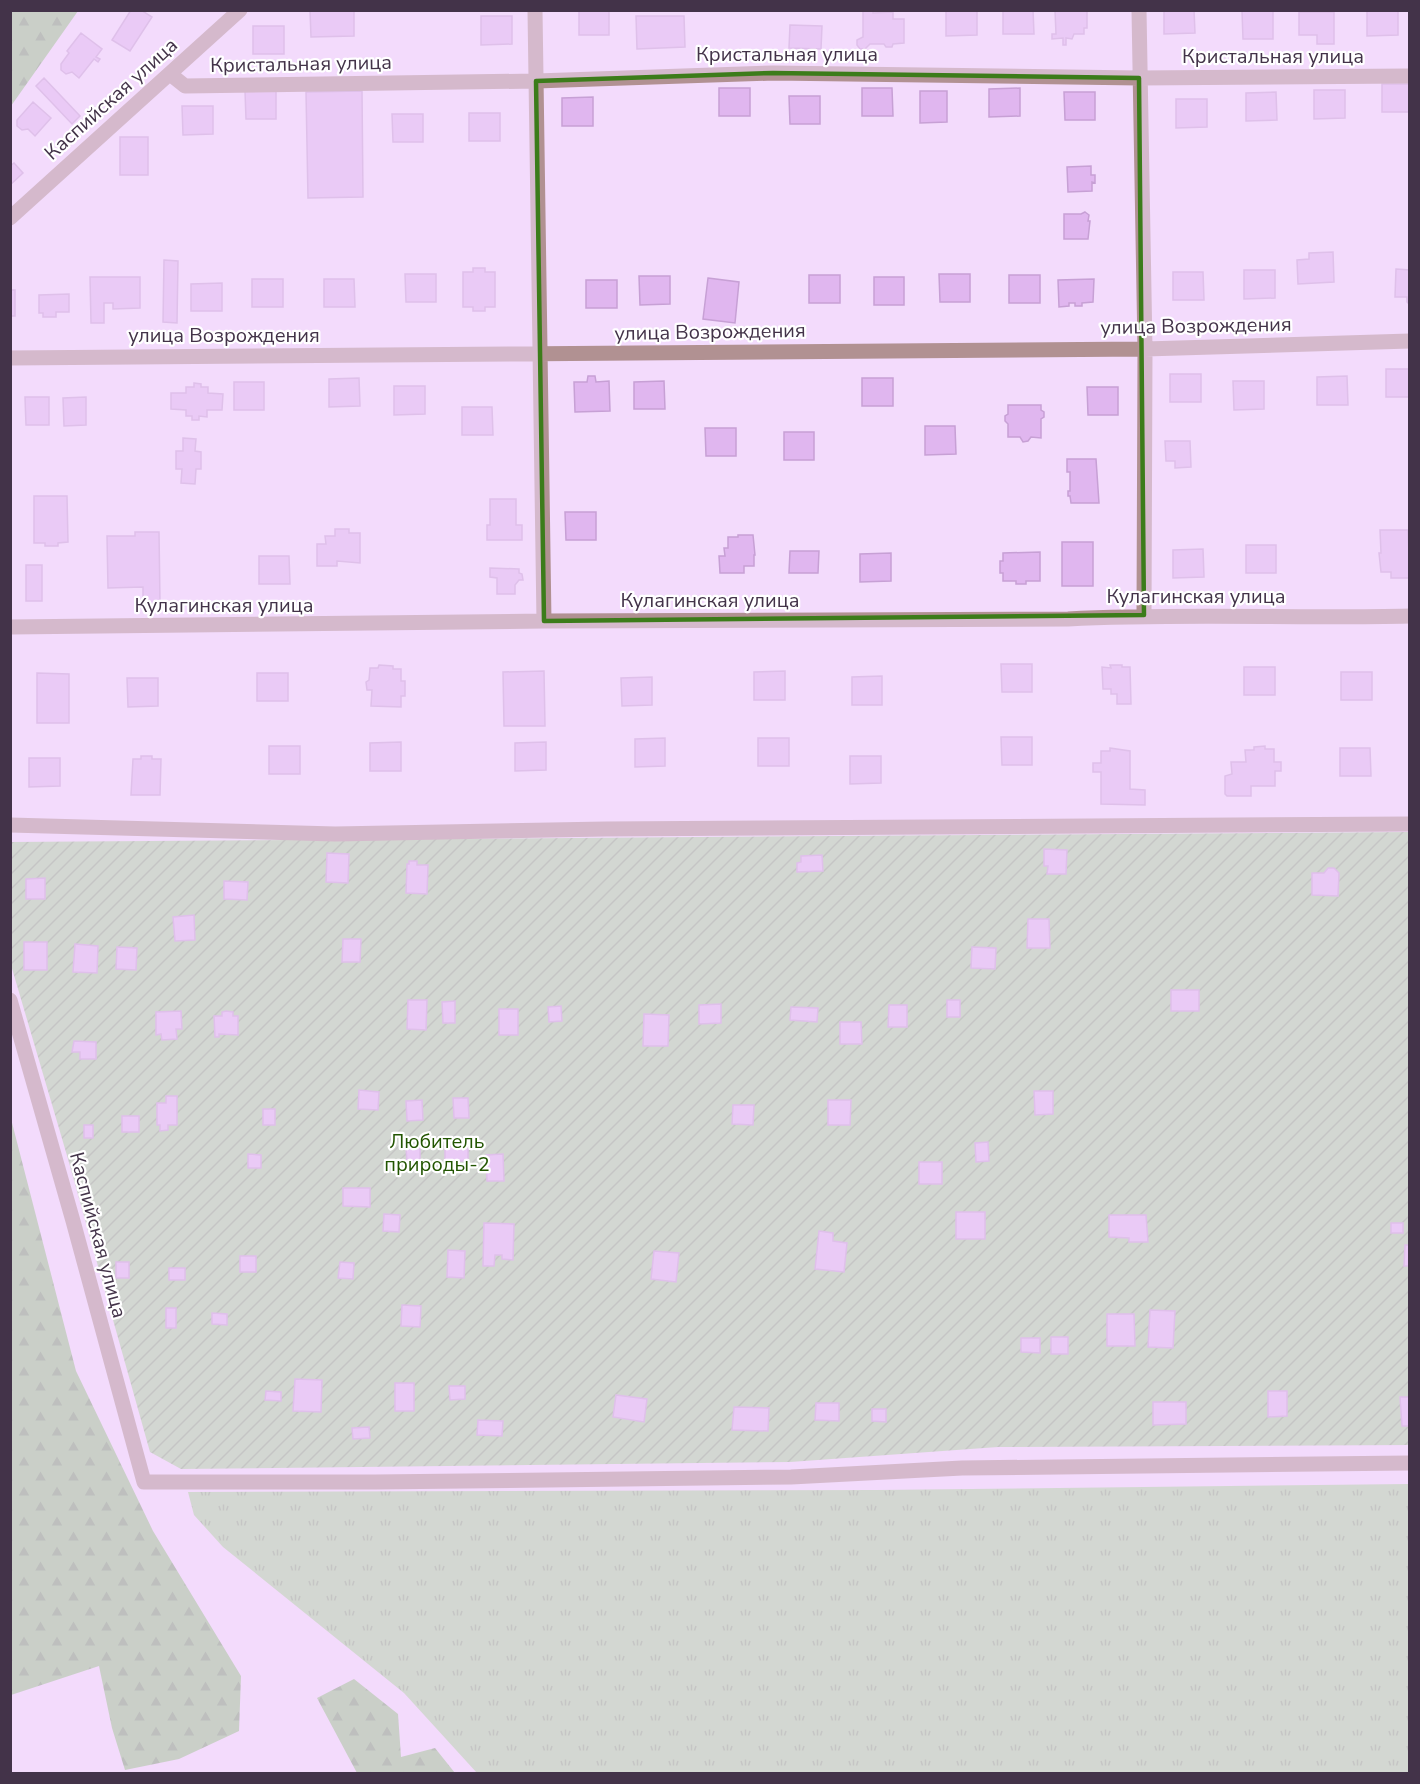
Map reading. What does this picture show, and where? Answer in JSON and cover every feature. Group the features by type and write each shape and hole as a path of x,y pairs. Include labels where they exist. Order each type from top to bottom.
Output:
{"street":[{"name":"Каспийская улица","path":"10,219 240,10"},
{"path":"535,10 544,621"},
{"path":"1139,10 1145,349 1144,615"},
{"name":"Кристальная улица","path":"170,74 185,87 536,81 773,73 1139,78 1410,76"},
{"name":"улица Возрождения","path":"10,358 1145,349 1410,341"},
{"name":"Кулагинская улица","path":"10,627 544,621 1068,619 1144,615 1318,618 1410,616"},
{"path":"10,825 335,834 1410,824"},
{"name":"Каспийская улица","path":"10,1000 144,1482 791,1477 962,1468 1410,1463"}],"highlighted area":[{"path":"773,73 1139,78 1144,615 544,621 536,81"}],"green space":[{"path":"10,11 78,11 11,106"},
{"name":"Любитель природы-2","path":"1409,832 1409,1445 998,1447 790,1462 181,1469 150,1452 11,965 10,842"},
{"path":"10,1115 76,1371 153,1531 241,1676 239,1731 179,1759 125,1770 112,1728 99,1666 11,1695"},
{"path":"1409,1484 1409,1774 477,1773 404,1693 223,1547 194,1515 188,1492 877,1490"},
{"path":"354,1679 398,1714 401,1757 435,1748 455,1773 357,1773 317,1698"}],"building":[{"path":"131,10 141,10 152,17 130,51 112,40"},
{"path":"310,10 354,10 354,36 311,37"},
{"path":"579,10 609,10 609,35 579,35"},
{"path":"863,10 873,10 873,13 893,12 893,19 904,19 904,43 893,44 892,47 886,47 884,44 870,44 865,49 860,49 857,40 863,37"},
{"path":"946,10 977,10 977,35 946,36"},
{"path":"1003,10 1033,10 1034,34 1003,34"},
{"path":"1055,10 1087,10 1087,28 1084,28 1084,34 1074,34 1072,39 1066,38 1066,45 1063,45 1063,38 1052,39 1052,34 1056,34"},
{"path":"1164,10 1194,10 1195,33 1164,34"},
{"path":"1367,10 1398,10 1398,35 1367,36"},
{"path":"1242,11 1273,11 1273,39 1243,39"},
{"path":"1299,12 1334,12 1334,44 1317,44 1317,35 1299,35"},
{"path":"481,16 512,16 512,44 481,45"},
{"path":"636,16 684,16 685,47 637,49"},
{"path":"790,25 822,26 821,49 789,48"},
{"path":"253,26 284,26 284,54 253,54"},
{"path":"81,33 102,49 96,57 100,59 98,62 94,59 79,78 72,72 66,74 61,70 61,64 69,53 67,51"},
{"path":"44,78 80,116 72,124 36,86"},
{"path":"1382,84 1410,84 1410,112 1382,112"},
{"path":"719,88 750,88 750,116 719,116"},
{"path":"862,88 892,88 893,116 862,116"},
{"path":"1020,88 1020,116 989,117 989,89"},
{"path":"1314,90 1345,90 1345,118 1314,119"},
{"path":"245,91 276,91 276,119 246,119"},
{"path":"362,91 363,197 308,198 306,92"},
{"path":"920,91 947,91 947,122 920,123"},
{"path":"1064,92 1095,92 1095,120 1065,120"},
{"path":"1276,92 1277,120 1246,121 1246,93"},
{"path":"789,96 820,96 820,124 790,124"},
{"path":"593,97 593,126 562,126 562,98"},
{"path":"1176,99 1207,99 1207,127 1176,128"},
{"path":"33,102 51,118 35,136 28,129 22,130 17,126 17,120"},
{"path":"182,106 213,106 213,134 183,135"},
{"path":"469,113 500,113 500,141 469,141"},
{"path":"392,114 423,114 423,142 393,142"},
{"path":"120,137 148,137 148,175 120,175"},
{"path":"14,163 23,173 10,185 10,166"},
{"path":"1091,166 1091,175 1095,175 1092,191 1068,192 1067,167"},
{"path":"1085,212 1089,215 1088,221 1090,221 1088,239 1064,239 1064,214"},
{"path":"1333,252 1334,282 1298,284 1297,260 1309,259 1309,253"},
{"path":"164,260 178,261 177,323 163,322"},
{"path":"473,268 485,268 485,272 495,272 495,307 485,307 485,311 473,311 473,307 463,307 463,272 473,272"},
{"path":"1396,269 1410,270 1410,305 1407,297 1395,297"},
{"path":"1244,270 1275,270 1275,298 1244,299"},
{"path":"1173,272 1203,272 1204,300 1173,300"},
{"path":"405,274 436,274 436,302 406,302"},
{"path":"939,274 970,274 970,302 940,302"},
{"path":"809,275 840,275 840,303 809,303"},
{"path":"1009,275 1040,275 1040,303 1009,303"},
{"path":"639,276 670,276 670,304 640,305"},
{"path":"90,277 140,277 140,308 113,309 113,303 104,303 104,323 91,323"},
{"path":"874,277 904,277 904,305 874,305"},
{"path":"708,278 739,282 735,323 703,319"},
{"path":"252,279 283,279 283,307 252,307"},
{"path":"324,279 354,279 355,307 324,307"},
{"path":"1094,279 1093,302 1082,303 1082,306 1069,303 1069,306 1059,307 1058,280"},
{"path":"586,280 617,280 617,308 586,308"},
{"path":"222,283 222,311 191,311 191,284"},
{"path":"10,290 15,290 15,316 10,316"},
{"path":"69,294 69,312 56,312 56,317 43,317 43,313 39,313 39,295"},
{"path":"1386,369 1410,369 1410,397 1386,397"},
{"path":"1170,374 1201,374 1201,402 1170,402"},
{"path":"588,376 595,376 596,382 609,381 610,411 575,412 574,382 587,382"},
{"path":"1347,376 1348,405 1317,405 1317,377"},
{"path":"359,378 360,406 329,407 329,379"},
{"path":"862,378 893,378 893,406 862,406"},
{"path":"664,381 665,409 634,409 634,382"},
{"path":"1233,381 1264,381 1264,409 1234,410"},
{"path":"234,382 264,382 264,410 234,410"},
{"path":"194,383 201,384 201,387 208,387 208,393 223,394 222,410 207,410 207,417 199,416 199,420 192,420 192,416 186,416 186,410 171,409 171,393 186,393 186,387 194,387"},
{"path":"394,386 425,386 425,414 394,415"},
{"path":"1087,387 1118,387 1118,415 1088,415"},
{"path":"25,397 49,397 49,425 26,425"},
{"path":"86,397 86,425 64,426 63,398"},
{"path":"1008,405 1041,405 1044,417 1041,419 1041,438 1031,437 1028,441 1023,442 1020,437 1008,437 1008,424 1005,416 1008,414"},
{"path":"462,407 492,407 493,435 462,435"},
{"path":"925,426 955,426 956,454 925,455"},
{"path":"705,428 736,428 736,456 706,456"},
{"path":"784,432 814,432 814,460 784,460"},
{"path":"183,438 196,439 195,451 201,452 201,469 196,469 195,484 181,483 182,469 176,469 176,451 183,451"},
{"path":"1165,441 1190,441 1191,467 1175,468 1175,461 1166,461"},
{"path":"1067,459 1096,459 1099,503 1071,503 1070,496 1068,496 1070,472 1067,472"},
{"path":"34,496 67,496 68,542 58,543 58,546 34,543"},
{"path":"490,499 516,499 516,525 522,525 522,540 487,540 487,525 490,525"},
{"path":"565,512 596,512 596,540 566,540"},
{"path":"335,529 349,529 349,533 360,533 360,563 337,561 337,566 317,566 317,544 326,544 325,536 335,536"},
{"path":"1380,530 1408,530 1410,578 1391,578 1391,572 1381,572"},
{"path":"135,532 159,532 160,603 143,604 143,587 108,588 107,536 135,536"},
{"path":"738,535 753,535 754,566 744,566 744,573 720,573 719,556 725,556 724,548 728,548 728,537 738,537"},
{"path":"1062,542 1093,542 1093,586 1062,586"},
{"path":"1246,545 1276,545 1276,573 1246,573"},
{"path":"1203,549 1204,577 1173,578 1173,550"},
{"path":"790,551 819,551 818,573 789,573"},
{"path":"1040,552 1040,581 1016,584 1016,581 1003,581 1000,561 1003,561 1003,553"},
{"path":"891,553 891,581 860,582 860,554"},
{"path":"259,556 289,556 290,584 259,584"},
{"path":"26,565 42,565 42,601 26,601"},
{"path":"490,568 519,569 523,580 519,580 515,585 515,594 497,594 497,578 490,577"},
{"path":"1001,664 1032,664 1032,692 1002,692"},
{"path":"379,665 401,669 401,681 405,681 405,696 401,696 401,707 371,706 372,690 367,690 366,682 369,680 370,668 378,668"},
{"path":"1110,665 1130,667 1131,704 1117,704 1117,694 1111,694 1111,689 1103,689 1102,667 1111,668"},
{"path":"1244,667 1275,667 1275,695 1244,695"},
{"path":"544,671 545,726 504,726 503,672"},
{"path":"785,671 785,700 754,700 754,672"},
{"path":"1341,672 1372,672 1372,700 1341,700"},
{"path":"37,673 69,674 69,723 37,723"},
{"path":"257,673 288,673 288,701 257,701"},
{"path":"882,676 882,705 852,705 852,677"},
{"path":"652,677 652,705 622,706 621,678"},
{"path":"127,678 158,678 158,706 128,707"},
{"path":"1001,737 1032,737 1032,765 1002,765"},
{"path":"665,738 665,766 635,767 635,739"},
{"path":"758,738 789,738 789,766 758,766"},
{"path":"401,742 401,771 370,771 370,743"},
{"path":"546,742 546,770 515,771 515,743"},
{"path":"269,746 300,746 300,774 269,774"},
{"path":"1265,746 1265,749 1274,749 1274,762 1281,762 1281,771 1275,771 1275,786 1251,786 1251,796 1227,796 1225,776 1232,774 1231,762 1246,762 1245,750"},
{"path":"1110,748 1130,751 1130,789 1145,790 1145,805 1101,804 1101,772 1093,772 1093,763 1101,763 1101,751 1110,751"},
{"path":"1340,748 1370,748 1371,776 1340,776"},
{"path":"141,756 161,759 160,795 131,795 133,759 141,759"},
{"path":"850,756 881,756 881,783 850,784"},
{"path":"29,758 60,758 60,786 29,787"},
{"path":"1044,849 1067,850 1066,874 1047,874 1048,866 1044,866"},
{"path":"327,853 349,854 348,883 326,882"},
{"path":"822,855 823,871 797,872 797,863 801,862 801,856"},
{"path":"409,861 417,861 417,865 428,865 427,894 406,893"},
{"path":"1328,868 1334,868 1339,873 1338,896 1312,895 1312,873 1324,873"},
{"path":"45,878 45,899 26,899 26,879"},
{"path":"224,881 248,882 247,900 224,899"},
{"path":"194,915 195,940 175,941 173,917"},
{"path":"1028,919 1049,919 1050,948 1027,948"},
{"path":"343,939 361,939 360,962 342,962"},
{"path":"24,942 47,942 47,970 24,970"},
{"path":"75,944 98,946 97,973 73,972"},
{"path":"117,947 137,948 136,970 116,969"},
{"path":"972,947 996,948 995,969 971,968"},
{"path":"1171,990 1199,990 1199,1011 1171,1011"},
{"path":"408,1000 427,1000 426,1030 407,1029"},
{"path":"947,1000 960,1000 960,1017 947,1017"},
{"path":"455,1001 455,1023 443,1023 442,1002"},
{"path":"721,1004 721,1023 699,1024 699,1005"},
{"path":"889,1005 907,1005 907,1027 888,1027"},
{"path":"561,1006 562,1021 549,1022 548,1007"},
{"path":"791,1007 818,1008 817,1022 790,1020"},
{"path":"499,1009 518,1009 518,1035 499,1035"},
{"path":"181,1011 182,1029 176,1029 177,1039 162,1040 161,1034 156,1035 156,1012"},
{"path":"222,1012 233,1012 233,1016 238,1016 238,1035 219,1034 219,1037 215,1037 214,1016 222,1016"},
{"path":"644,1014 669,1015 668,1046 643,1046"},
{"path":"840,1022 861,1022 862,1044 840,1044"},
{"path":"74,1041 96,1042 96,1059 80,1059 80,1052 72,1052"},
{"path":"359,1090 379,1092 378,1110 358,1109"},
{"path":"1034,1091 1053,1091 1053,1114 1035,1115"},
{"path":"166,1096 177,1096 177,1125 168,1125 168,1130 160,1131 160,1125 157,1125 157,1103 166,1103"},
{"path":"453,1098 468,1098 469,1118 454,1118"},
{"path":"422,1100 423,1120 407,1121 406,1101"},
{"path":"828,1100 851,1100 850,1125 828,1125"},
{"path":"733,1105 754,1105 753,1125 732,1124"},
{"path":"263,1109 275,1109 275,1125 263,1125"},
{"path":"122,1116 139,1116 139,1132 122,1132"},
{"path":"84,1125 93,1125 93,1138 84,1138"},
{"path":"988,1142 989,1161 976,1162 975,1143"},
{"path":"420,1146 420,1162 407,1163 406,1147"},
{"path":"445,1146 468,1147 468,1161 445,1161"},
{"path":"248,1154 261,1155 261,1168 248,1168"},
{"path":"503,1154 504,1181 487,1181 486,1155"},
{"path":"919,1162 942,1162 942,1184 919,1184"},
{"path":"343,1188 370,1188 370,1207 343,1206"},
{"path":"956,1212 985,1212 985,1239 956,1239"},
{"path":"384,1214 400,1215 399,1232 383,1231"},
{"path":"1109,1215 1146,1215 1148,1242 1129,1242 1129,1238 1109,1237"},
{"path":"484,1223 514,1224 513,1260 502,1259 502,1255 495,1255 494,1266 483,1266"},
{"path":"1391,1223 1403,1223 1403,1233 1391,1233"},
{"path":"819,1231 833,1233 833,1241 847,1243 844,1272 815,1269"},
{"path":"1405,1245 1410,1245 1410,1266 1404,1266"},
{"path":"448,1250 465,1251 464,1278 447,1277"},
{"path":"654,1251 679,1253 676,1282 651,1279"},
{"path":"240,1256 256,1256 256,1272 240,1272"},
{"path":"116,1262 129,1262 129,1278 116,1278"},
{"path":"340,1262 354,1263 353,1279 338,1278"},
{"path":"169,1268 185,1268 185,1280 169,1280"},
{"path":"402,1305 421,1306 420,1327 401,1326"},
{"path":"166,1308 176,1308 176,1328 166,1328"},
{"path":"1150,1310 1175,1311 1173,1348 1148,1347"},
{"path":"212,1313 227,1314 227,1325 212,1324"},
{"path":"1107,1314 1134,1314 1135,1346 1107,1346"},
{"path":"1051,1337 1068,1337 1068,1354 1051,1354"},
{"path":"1021,1338 1040,1338 1040,1353 1021,1352"},
{"path":"295,1379 322,1380 321,1412 293,1411"},
{"path":"395,1383 414,1383 414,1411 395,1411"},
{"path":"449,1386 465,1386 465,1399 450,1400"},
{"path":"266,1391 281,1392 281,1401 265,1400"},
{"path":"1268,1391 1287,1391 1287,1416 1268,1417"},
{"path":"616,1395 647,1399 644,1422 613,1417"},
{"path":"1400,1397 1410,1397 1410,1426 1402,1426"},
{"path":"1153,1402 1186,1402 1186,1424 1153,1425"},
{"path":"816,1403 839,1403 839,1421 815,1420"},
{"path":"734,1407 769,1408 768,1431 732,1430"},
{"path":"872,1409 886,1409 886,1422 872,1421"},
{"path":"478,1420 503,1421 502,1436 477,1435"},
{"path":"369,1427 370,1438 353,1439 352,1428"}]}
